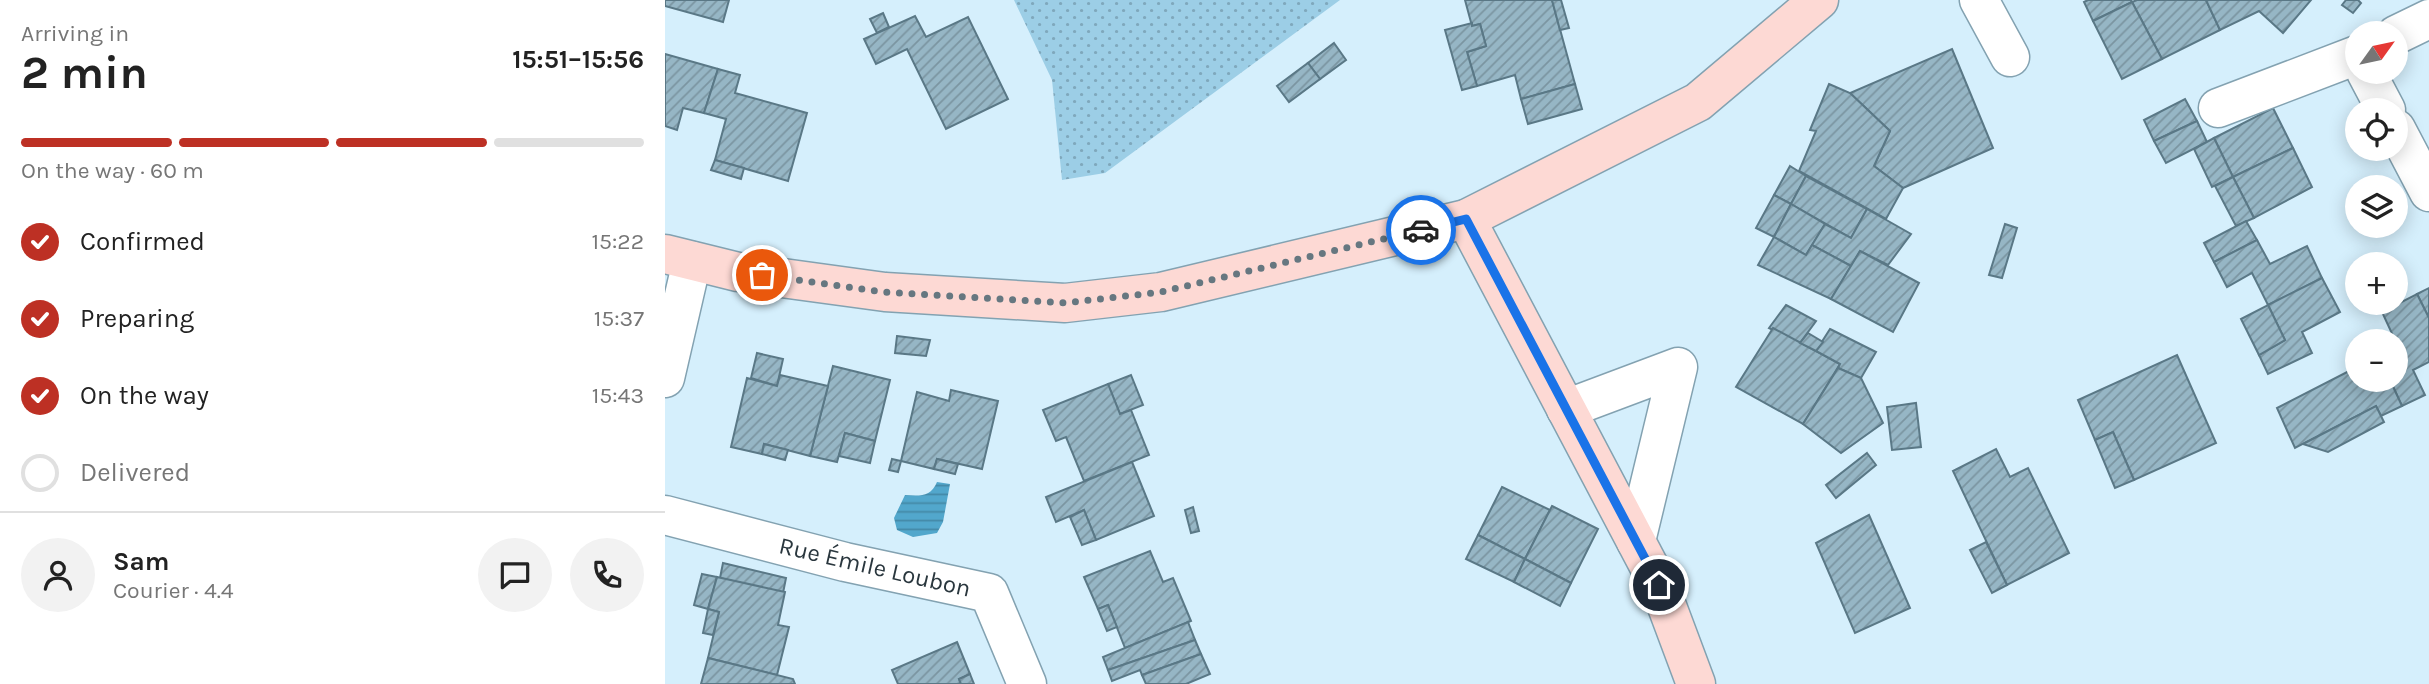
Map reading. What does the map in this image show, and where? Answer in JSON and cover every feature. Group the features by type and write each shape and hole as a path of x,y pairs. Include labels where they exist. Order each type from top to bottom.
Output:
{"street":[{"path":"665,378 678,258 738,272 884,292 1065,303 1161,292 1466,219 1698,102 1819,0"},
{"path":"1979,0 2010,57"},
{"path":"2408,30 2429,19"},
{"path":"2218,108 2345,60"},
{"path":"2408,152 2429,192"},
{"path":"1466,219 1659,585 1696,684"},
{"path":"1566,409 1678,367 1636,541"},
{"name":"Rue Émile Loubon","path":"665,515 845,562 989,593 1027,684"}],"shaded area":[{"path":"1014,0 1340,0 1105,173 1062,180 1052,80"},
{"path":"937,482 950,484 943,522 937,533 913,537 897,530 894,518 905,495 928,493"}],"building":[{"path":"665,0 729,0 723,22 665,6"},
{"path":"1465,0 1552,0 1575,84 1521,99 1515,75 1477,86 1467,52 1486,46 1480,24 1472,26"},
{"path":"1552,0 1561,0 1569,28 1560,30"},
{"path":"2206,0 2220,30 2162,59 2132,2"},
{"path":"2206,0 2311,0 2283,33 2259,11 2220,30"},
{"path":"2346,0 2358,0 2361,3 2353,13 2342,5"},
{"path":"2084,2 2132,2 2093,21"},
{"path":"2132,2 2162,59 2122,79 2093,21"},
{"path":"883,13 889,27 877,33 870,19"},
{"path":"915,16 926,37 968,17 1008,99 946,129 907,49 876,64 864,39"},
{"path":"1472,23 1472,26 1480,24 1486,46 1467,52 1477,86 1462,90 1445,30"},
{"path":"1334,43 1346,60 1320,79 1308,63"},
{"path":"1952,49 1993,148 1903,188 1874,166 1890,131 1850,93"},
{"path":"665,54 718,69 704,113 683,108 677,130 665,126"},
{"path":"1308,63 1320,79 1289,102 1277,86"},
{"path":"718,69 740,75 735,93 807,113 788,181 715,160 726,119 704,113"},
{"path":"1575,84 1582,109 1528,124 1521,99"},
{"path":"1829,84 1850,93 1890,131 1874,166 1903,188 1886,219 1799,171 1816,131 1810,130"},
{"path":"2185,99 2197,121 2154,141 2144,120"},
{"path":"2273,108 2293,148 2233,177 2214,138"},
{"path":"2197,121 2207,142 2166,163 2154,141"},
{"path":"2214,138 2233,177 2212,187 2194,149"},
{"path":"2293,148 2312,187 2254,218 2233,177"},
{"path":"715,160 744,168 741,179 711,170"},
{"path":"1790,166 1806,176 1791,204 1774,195"},
{"path":"1806,176 1867,209 1851,238 1791,204"},
{"path":"2233,177 2254,218 2236,226 2215,186"},
{"path":"1774,195 1791,204 1774,237 1756,228"},
{"path":"1791,204 1825,224 1806,255 1774,237"},
{"path":"1867,209 1911,234 1888,265 1860,251 1851,266 1812,245 1825,224 1851,238"},
{"path":"2246,221 2257,240 2214,262 2204,243"},
{"path":"2005,224 2017,228 2002,278 1989,275"},
{"path":"1774,237 1806,255 1812,245 1851,266 1831,299 1758,265"},
{"path":"2257,240 2270,264 2307,246 2322,278 2268,305 2252,273 2227,287 2214,262"},
{"path":"1860,251 1919,283 1893,332 1831,299"},
{"path":"2322,278 2340,312 2302,332 2312,353 2268,374 2259,355 2285,340 2268,305"},
{"path":"2429,288 2429,318 2417,294"},
{"path":"2417,294 2429,318 2429,362 2413,370 2425,395 2402,406 2396,392 2408,392 2408,329 2390,329 2383,315 2408,315 2408,299"},
{"path":"1786,305 1816,321 1800,343 1769,328"},
{"path":"2268,305 2285,340 2259,355 2241,319"},
{"path":"1773,328 1840,364 1803,424 1736,387"},
{"path":"1830,329 1876,352 1861,378 1838,368 1840,364 1816,351"},
{"path":"1808,333 1823,342 1816,351 1800,343"},
{"path":"897,336 930,340 926,356 895,353"},
{"path":"757,353 783,359 777,386 751,378"},
{"path":"2177,355 2216,443 2134,480 2113,432 2095,440 2078,400"},
{"path":"833,366 890,380 875,441 845,433 837,462 810,456"},
{"path":"1838,368 1861,378 1883,423 1841,453 1803,424"},
{"path":"2345,373 2345,392 2396,392 2402,406 2381,416 2376,406 2295,448 2277,408"},
{"path":"780,375 828,386 810,456 764,444 762,454 731,447 747,378 777,386"},
{"path":"1131,375 1143,405 1120,414 1108,384"},
{"path":"1108,384 1120,414 1131,410 1149,455 1084,481 1066,437 1056,441 1043,410"},
{"path":"951,390 998,401 982,469 937,459 934,469 901,461 917,392 949,401"},
{"path":"1916,403 1921,447 1892,450 1887,407"},
{"path":"2376,406 2384,422 2328,452 2303,444"},
{"path":"2113,432 2134,480 2115,488 2095,440"},
{"path":"845,433 875,441 870,463 839,456"},
{"path":"764,444 788,450 785,460 762,454"},
{"path":"1996,449 2010,477 2028,468 2069,553 2007,585 1953,471"},
{"path":"1867,453 1876,465 1836,498 1826,485"},
{"path":"892,459 901,461 898,472 889,470"},
{"path":"937,459 958,464 955,474 934,469"},
{"path":"1132,462 1154,516 1096,540 1084,510 1056,522 1046,497"},
{"path":"1502,487 1550,510 1525,559 1478,535"},
{"path":"1552,506 1598,529 1571,583 1525,559"},
{"path":"1193,507 1199,531 1191,533 1185,510"},
{"path":"1084,510 1096,540 1082,545 1070,517"},
{"path":"1869,515 1910,608 1855,633 1816,543"},
{"path":"1478,535 1525,559 1514,582 1466,559"},
{"path":"1986,542 2007,585 1992,593 1970,550"},
{"path":"1150,551 1163,582 1173,578 1191,621 1125,648 1108,605 1098,609 1084,577"},
{"path":"1525,559 1571,583 1560,606 1514,582"},
{"path":"723,563 786,578 783,593 720,578"},
{"path":"702,574 717,577 708,609 694,605"},
{"path":"717,577 785,592 778,625 789,627 777,675 708,658 719,612 708,609"},
{"path":"1108,605 1117,627 1107,631 1098,609"},
{"path":"708,609 719,612 713,635 703,633"},
{"path":"1188,622 1195,640 1108,670 1103,657"},
{"path":"1195,640 1201,654 1142,675 1140,670 1112,681 1108,670"},
{"path":"957,642 970,674 959,679 961,684 898,684 892,670"},
{"path":"1201,654 1210,674 1186,684 1146,684 1142,675"},
{"path":"708,658 793,679 795,684 701,684"},
{"path":"970,674 974,684 961,684 959,679"}],"way so far":[{"path":"762,275 884,292 1065,303 1161,292 1421,230"}],"route":[{"path":"1421,230 1466,219 1659,585"}]}
